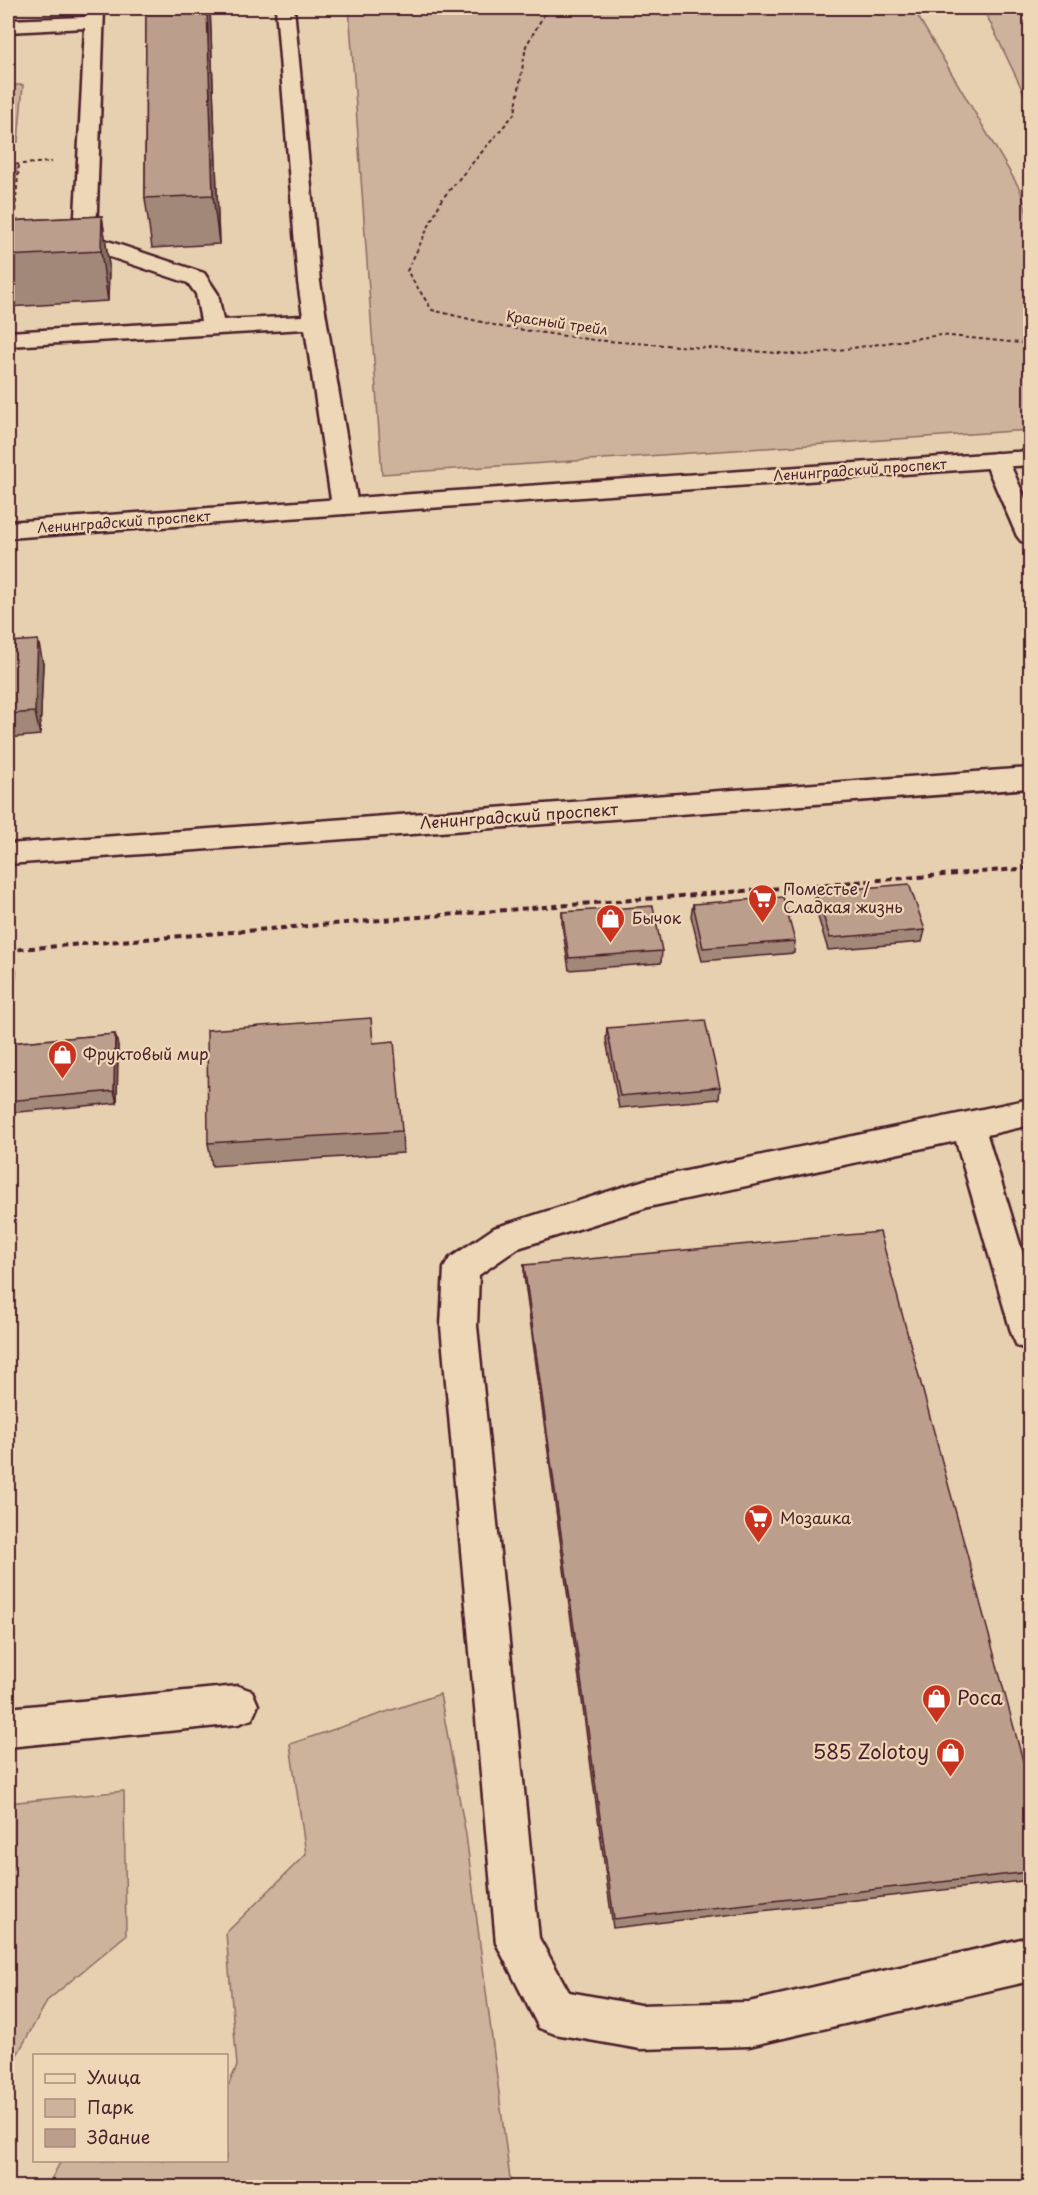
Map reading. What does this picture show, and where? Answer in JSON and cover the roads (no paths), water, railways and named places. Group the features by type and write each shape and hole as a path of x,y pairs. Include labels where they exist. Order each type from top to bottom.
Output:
{"main road":[{"path":"285,8 309,282 345,506"},
{"path":"8,26 95,15 86,241"},
{"path":"10,245 86,241 196,278 207,290 213,328"},
{"path":"8,339 315,322"},
{"name":"Ленинградский проспект","path":"8,530 1030,458"},
{"path":"996,460 1030,536"},
{"name":"Ленинградский проспект","path":"8,854 1030,778"},
{"path":"1030,1112 648,1193 506,1238 462,1268 459,1326 518,1943 555,2012 640,2027 748,2024 1030,1959"},
{"path":"968,1126 1030,1335"},
{"path":"8,1728 238,1705"}],"place":[{"name":"Поместье / Сладкая жизнь","path":"762,924"},
{"name":"Бычок","path":"611,944"},
{"name":"Фруктовый мир","path":"62,1080"},
{"name":"Мозаика","path":"759,1544"},
{"name":"Роса","path":"936,1724"},
{"name":"585 Zolotoy","path":"950,1778"}]}
